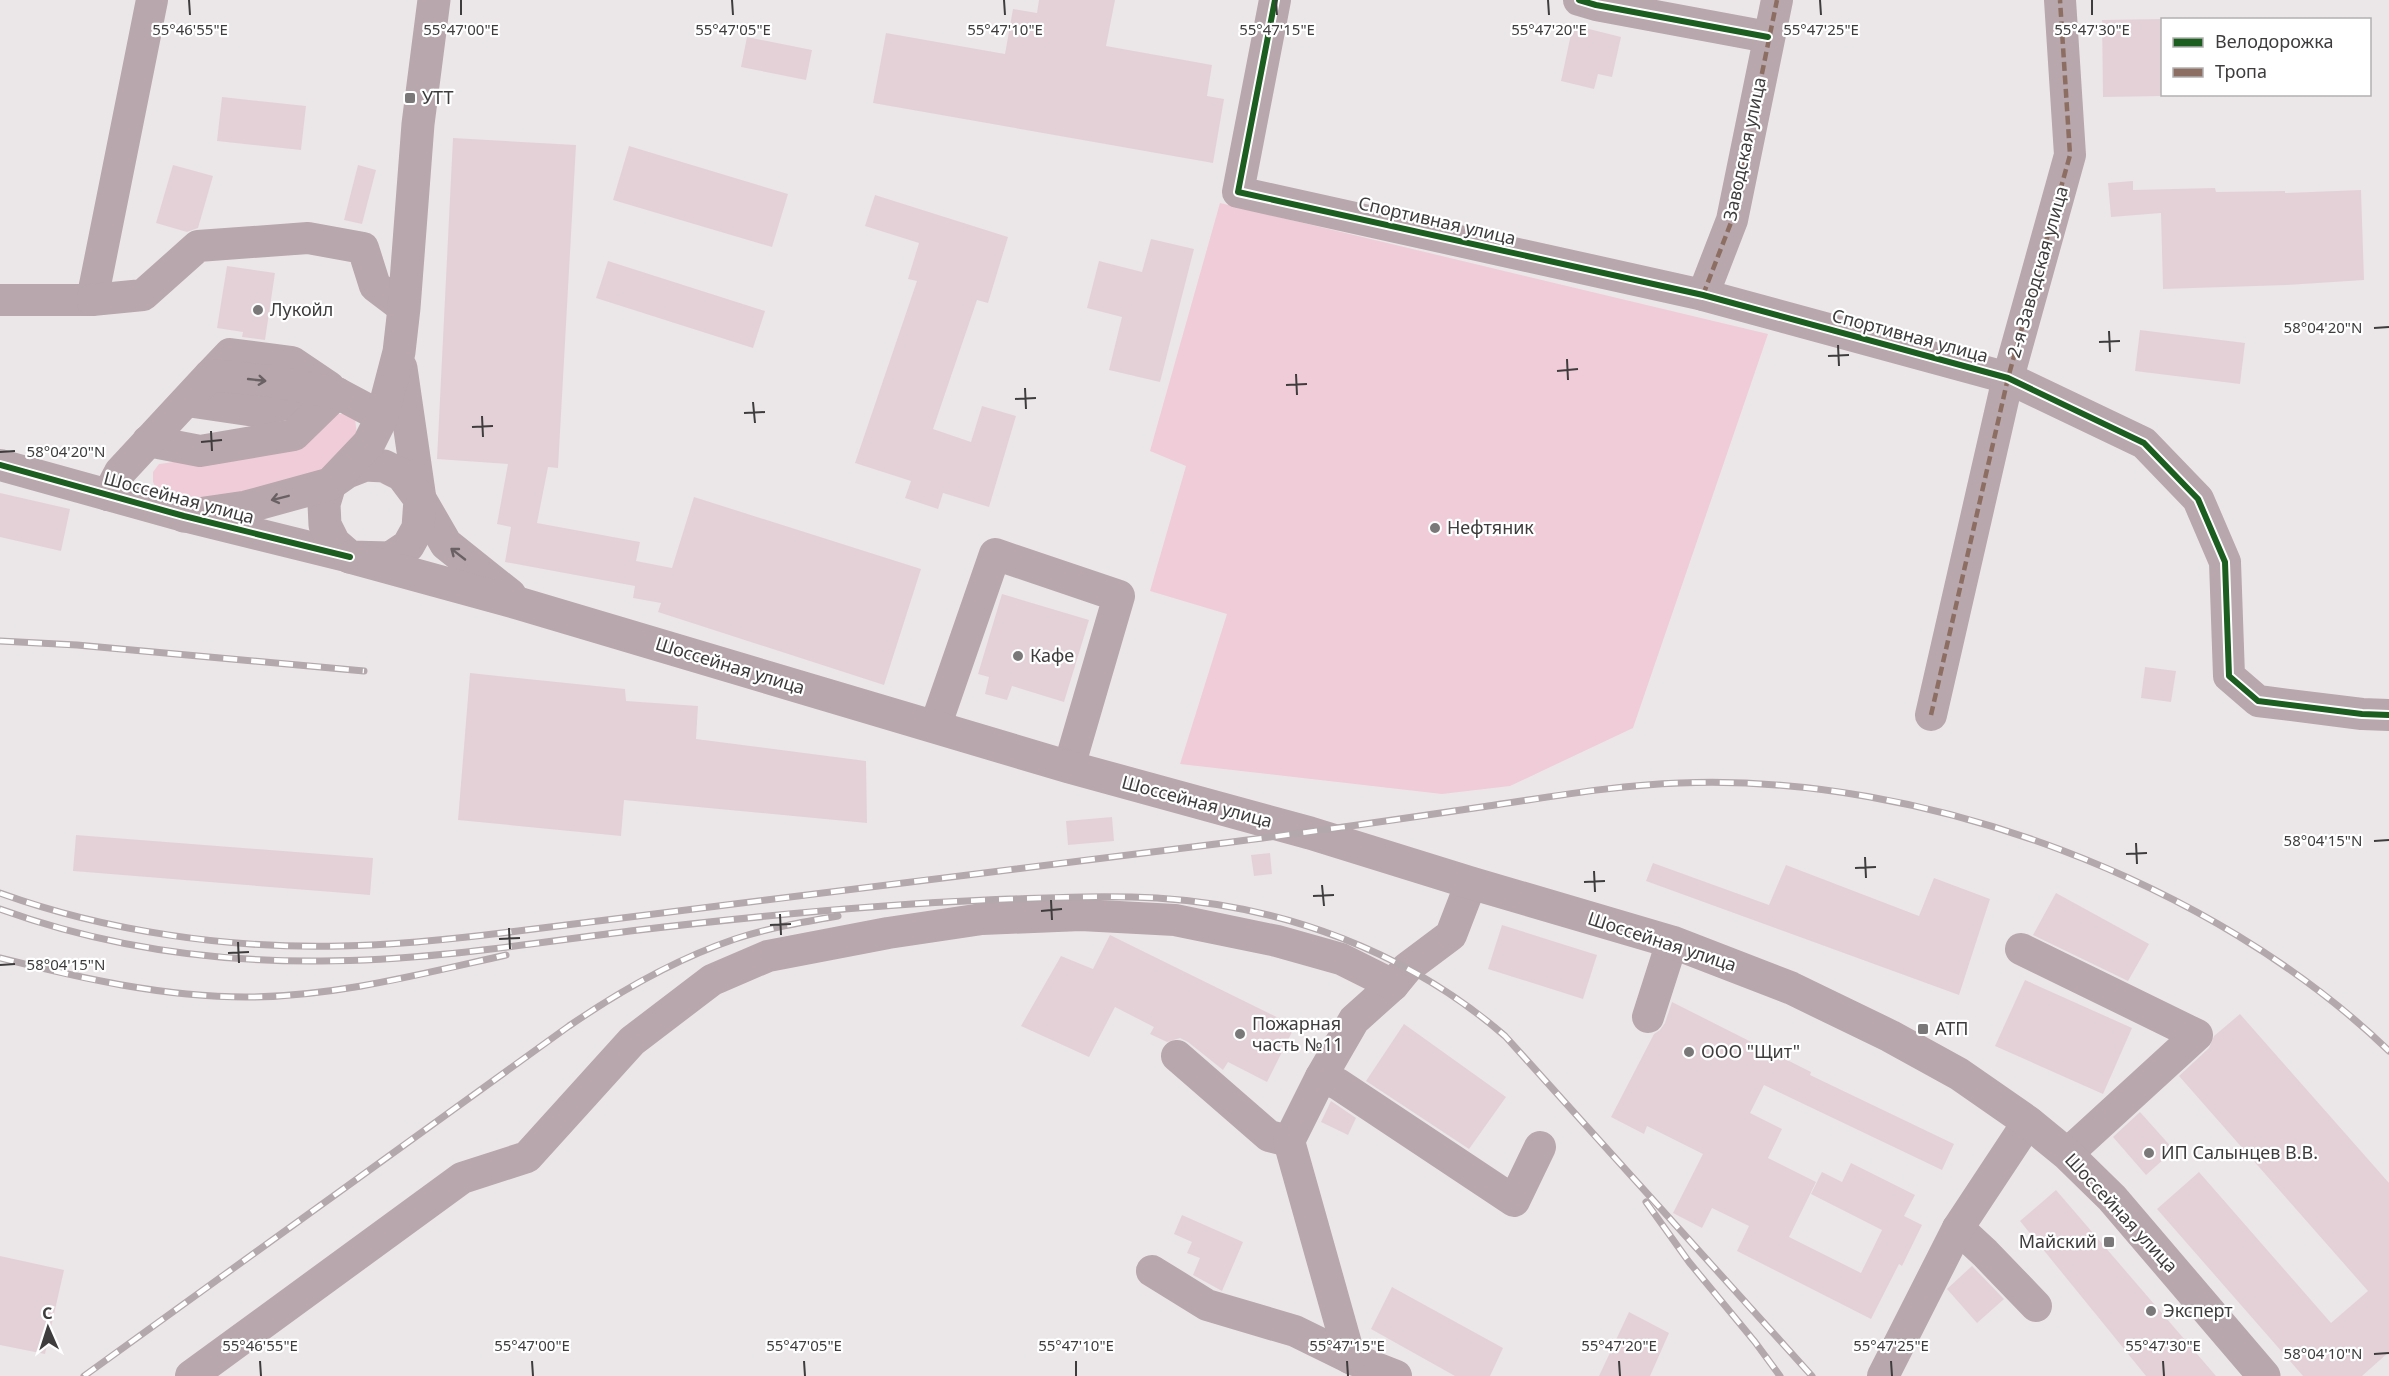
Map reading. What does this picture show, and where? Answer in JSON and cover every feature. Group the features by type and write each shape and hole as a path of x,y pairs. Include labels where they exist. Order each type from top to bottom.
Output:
{"main road":[{"path":"399,351 420,499 418,528 408,546 390,558 350,557 334,543 325,525 324,504 330,484 369,443 382,417 399,351 418,124 434,0"},
{"path":"184,516 246,507 330,484 347,472 365,465 384,466 402,475 420,499 446,544 520,604"},
{"name":"Шоссейная улица","path":"350,557 520,604 1070,767 1310,833 1672,942 1791,988 1890,1036 1959,1074 2028,1122 2067,1154 2112,1198 2264,1376"}],"street":[{"path":"92,300 152,0"},
{"name":"Спортивная улица","path":"1275,0 1238,192 1703,295 2008,378 2144,442 2198,499 2225,562 2229,676 2258,701 2362,714 2389,715"},
{"path":"1579,0 1768,37"},
{"name":"Заводская улица","path":"1703,295 1732,220 1777,0"},
{"name":"2-я Заводская улица","path":"1931,715 2008,378 2070,155 2060,0"},
{"path":"0,300 92,300 143,295 198,246 308,238 363,249 375,285 404,308"},
{"path":"108,495 120,472 210,375 270,381 338,393 382,417"},
{"path":"187,401 255,411 338,393"},
{"path":"148,441 200,451 294,435 338,393"},
{"name":"Шоссейная улица","path":"0,465 184,516 350,557"},
{"path":"935,727 996,554 1119,596 1070,767"},
{"path":"1350,1358 1290,1141 1321,1077 1354,1020 1394,985 1407,968 1451,935 1471,883"},
{"path":"191,1376 462,1178 527,1157 632,1041 712,980 768,956 888,933 982,919 1081,915 1174,920 1277,941 1341,958 1394,985"},
{"path":"1648,1017 1672,942"},
{"path":"2021,949 2197,1035 2067,1154"},
{"path":"1177,1056 1269,1136 1290,1141"},
{"path":"1321,1077 1338,1084 1514,1201 1540,1147"},
{"path":"1883,1376 1958,1228 2028,1122"},
{"path":"1958,1228 2036,1306"},
{"path":"1152,1271 1207,1305 1295,1331 1350,1358 1396,1376"}],"shaded area":[{"name":"Нефтяник","path":"1220,203 1768,334 1633,728 1510,786 1442,794 1180,764 1227,614 1150,591 1186,466 1150,451"},
{"path":"333,414 345,414 355,419 357,435 331,469 198,503 157,490 153,482 153,472 159,464 181,461"}],"building":[{"path":"1039,0 1115,0 1106,46 1212,65 1207,96 1224,99 1213,163 873,103 886,33 1005,54 1013,9 1037,13"},
{"path":"2161,19 2161,96 2163,96 2103,97 2102,20"},
{"path":"1573,25 1621,37 1612,77 1598,74 1594,89 1561,81"},
{"path":"747,37 812,50 806,80 741,67"},
{"path":"222,97 306,106 301,150 217,141"},
{"path":"453,138 576,145 558,468 548,467 537,523 640,542 636,561 672,568 694,497 921,569 884,685 658,612 661,603 633,598 635,586 505,562 511,527 497,524 508,464 437,459"},
{"path":"629,146 788,194 772,247 613,200"},
{"path":"173,165 213,176 198,228 187,232 156,223"},
{"path":"358,165 376,170 362,224 344,220"},
{"path":"2133,181 2133,190 2215,188 2216,192 2285,191 2285,193 2361,190 2364,280 2163,289 2161,213 2111,217 2108,183"},
{"path":"875,195 1008,237 988,303 977,300 933,429 971,442 982,406 1016,416 989,507 943,493 938,509 905,498 911,481 855,463 917,281 908,279 919,243 865,226"},
{"path":"1151,239 1194,249 1160,382 1109,370 1122,317 1087,308 1099,261 1142,272"},
{"path":"608,261 765,311 753,348 596,298"},
{"path":"227,266 275,273 265,340 242,337 243,332 217,328"},
{"path":"2140,330 2245,343 2240,384 2135,371"},
{"path":"0,493 70,509 61,551 0,537"},
{"path":"1002,594 1089,620 1064,702 1012,686 1007,700 985,694 989,677 978,674"},
{"path":"2145,667 2176,671 2171,702 2141,698"},
{"path":"470,673 625,689 626,701 698,706 696,739 866,761 867,823 624,800 621,836 458,820"},
{"path":"1112,817 1114,841 1068,845 1066,821"},
{"path":"76,835 373,858 370,895 73,871"},
{"path":"1270,853 1272,874 1254,876 1251,855"},
{"path":"1653,863 1769,905 1786,865 1919,916 1934,878 1990,899 1959,995 1646,881"},
{"path":"2056,893 2149,944 2128,981 2033,935"},
{"path":"1502,925 1597,955 1583,999 1488,969"},
{"path":"1110,935 1295,1026 1267,1082 1228,1062 1223,1070 1180,1038 1167,1042 1150,1034 1154,1027 1115,1007 1089,1057 1021,1026 1061,956 1093,969"},
{"path":"2025,980 2132,1028 2103,1094 1995,1046"},
{"path":"1672,1002 1811,1072 1810,1075 1954,1144 1942,1170 1764,1085 1750,1113 1782,1129 1768,1158 1816,1182 1789,1237 1861,1273 1882,1230 1811,1194 1822,1172 1842,1182 1851,1163 1915,1195 1904,1216 1922,1225 1902,1266 1899,1264 1871,1319 1737,1251 1749,1226 1712,1208 1702,1228 1673,1213 1703,1154 1647,1126 1644,1134 1611,1117 1654,1034 1665,1023"},
{"path":"2240,1014 2389,1183 2389,1352 2362,1376 2303,1376 2157,1209 2199,1172 2331,1323 2368,1291 2179,1076 2209,1048 2214,1036"},
{"path":"1404,1024 1506,1097 1469,1149 1366,1081"},
{"path":"1331,1101 1356,1118 1348,1135 1321,1122"},
{"path":"2140,1112 2174,1150 2146,1175 2113,1137"},
{"path":"2056,1190 2216,1376 2146,1376 2020,1221"},
{"path":"1182,1215 1243,1242 1222,1291 1193,1275 1200,1258 1187,1253 1192,1242 1174,1234"},
{"path":"0,1256 64,1270 45,1354 0,1345"},
{"path":"1972,1266 2004,1299 1977,1323 1947,1289"},
{"path":"1392,1287 1503,1348 1490,1376 1455,1376 1371,1329"},
{"path":"1629,1312 1669,1333 1650,1376 1599,1376"}],"railway":[{"path":"0,641 77,645 364,671"},
{"path":"0,893 82,918 212,941 298,946 384,944 489,935 1232,842 1610,788 1680,783 1773,785 1869,797 1965,819 2060,850 2152,889 2238,936 2318,990 2389,1051"},
{"path":"0,909 78,933 118,942 198,955 280,961 360,960 437,955 719,921 941,902 1136,897 1205,903 1252,911 1343,938 1386,958 1428,980 1467,1006 1505,1036 1812,1376"},
{"path":"84,1376 608,1000 670,966 713,947 760,932 838,916"},
{"path":"0,958 61,973 153,990 246,997 345,989 506,955"},
{"path":"1646,1202 1689,1262 1780,1376"}],"marked path":[{"path":"1703,295 1732,220 1777,0"},
{"path":"1931,715 2008,378 2070,155 2060,0"}],"cycle path":[{"path":"1275,0 1238,192 1703,295 2008,378 2144,443 2198,499 2225,562 2229,676 2258,701 2362,714 2389,715"},
{"path":"1579,0 1768,37"},
{"path":"0,465 184,516 350,557"}],"place":[{"name":"УТТ","path":"410,98"},
{"name":"Лукойл","path":"258,310"},
{"name":"Нефтяник","path":"1435,528"},
{"name":"Кафе","path":"1018,656"},
{"name":"АТП","path":"1923,1029"},
{"name":"Пожарная часть №11","path":"1240,1034"},
{"name":"ООО \"Щит\"","path":"1689,1052"},
{"name":"ИП Салынцев В.В.","path":"2149,1153"},
{"name":"Майский","path":"2109,1242"},
{"name":"Эксперт","path":"2151,1311"}]}
